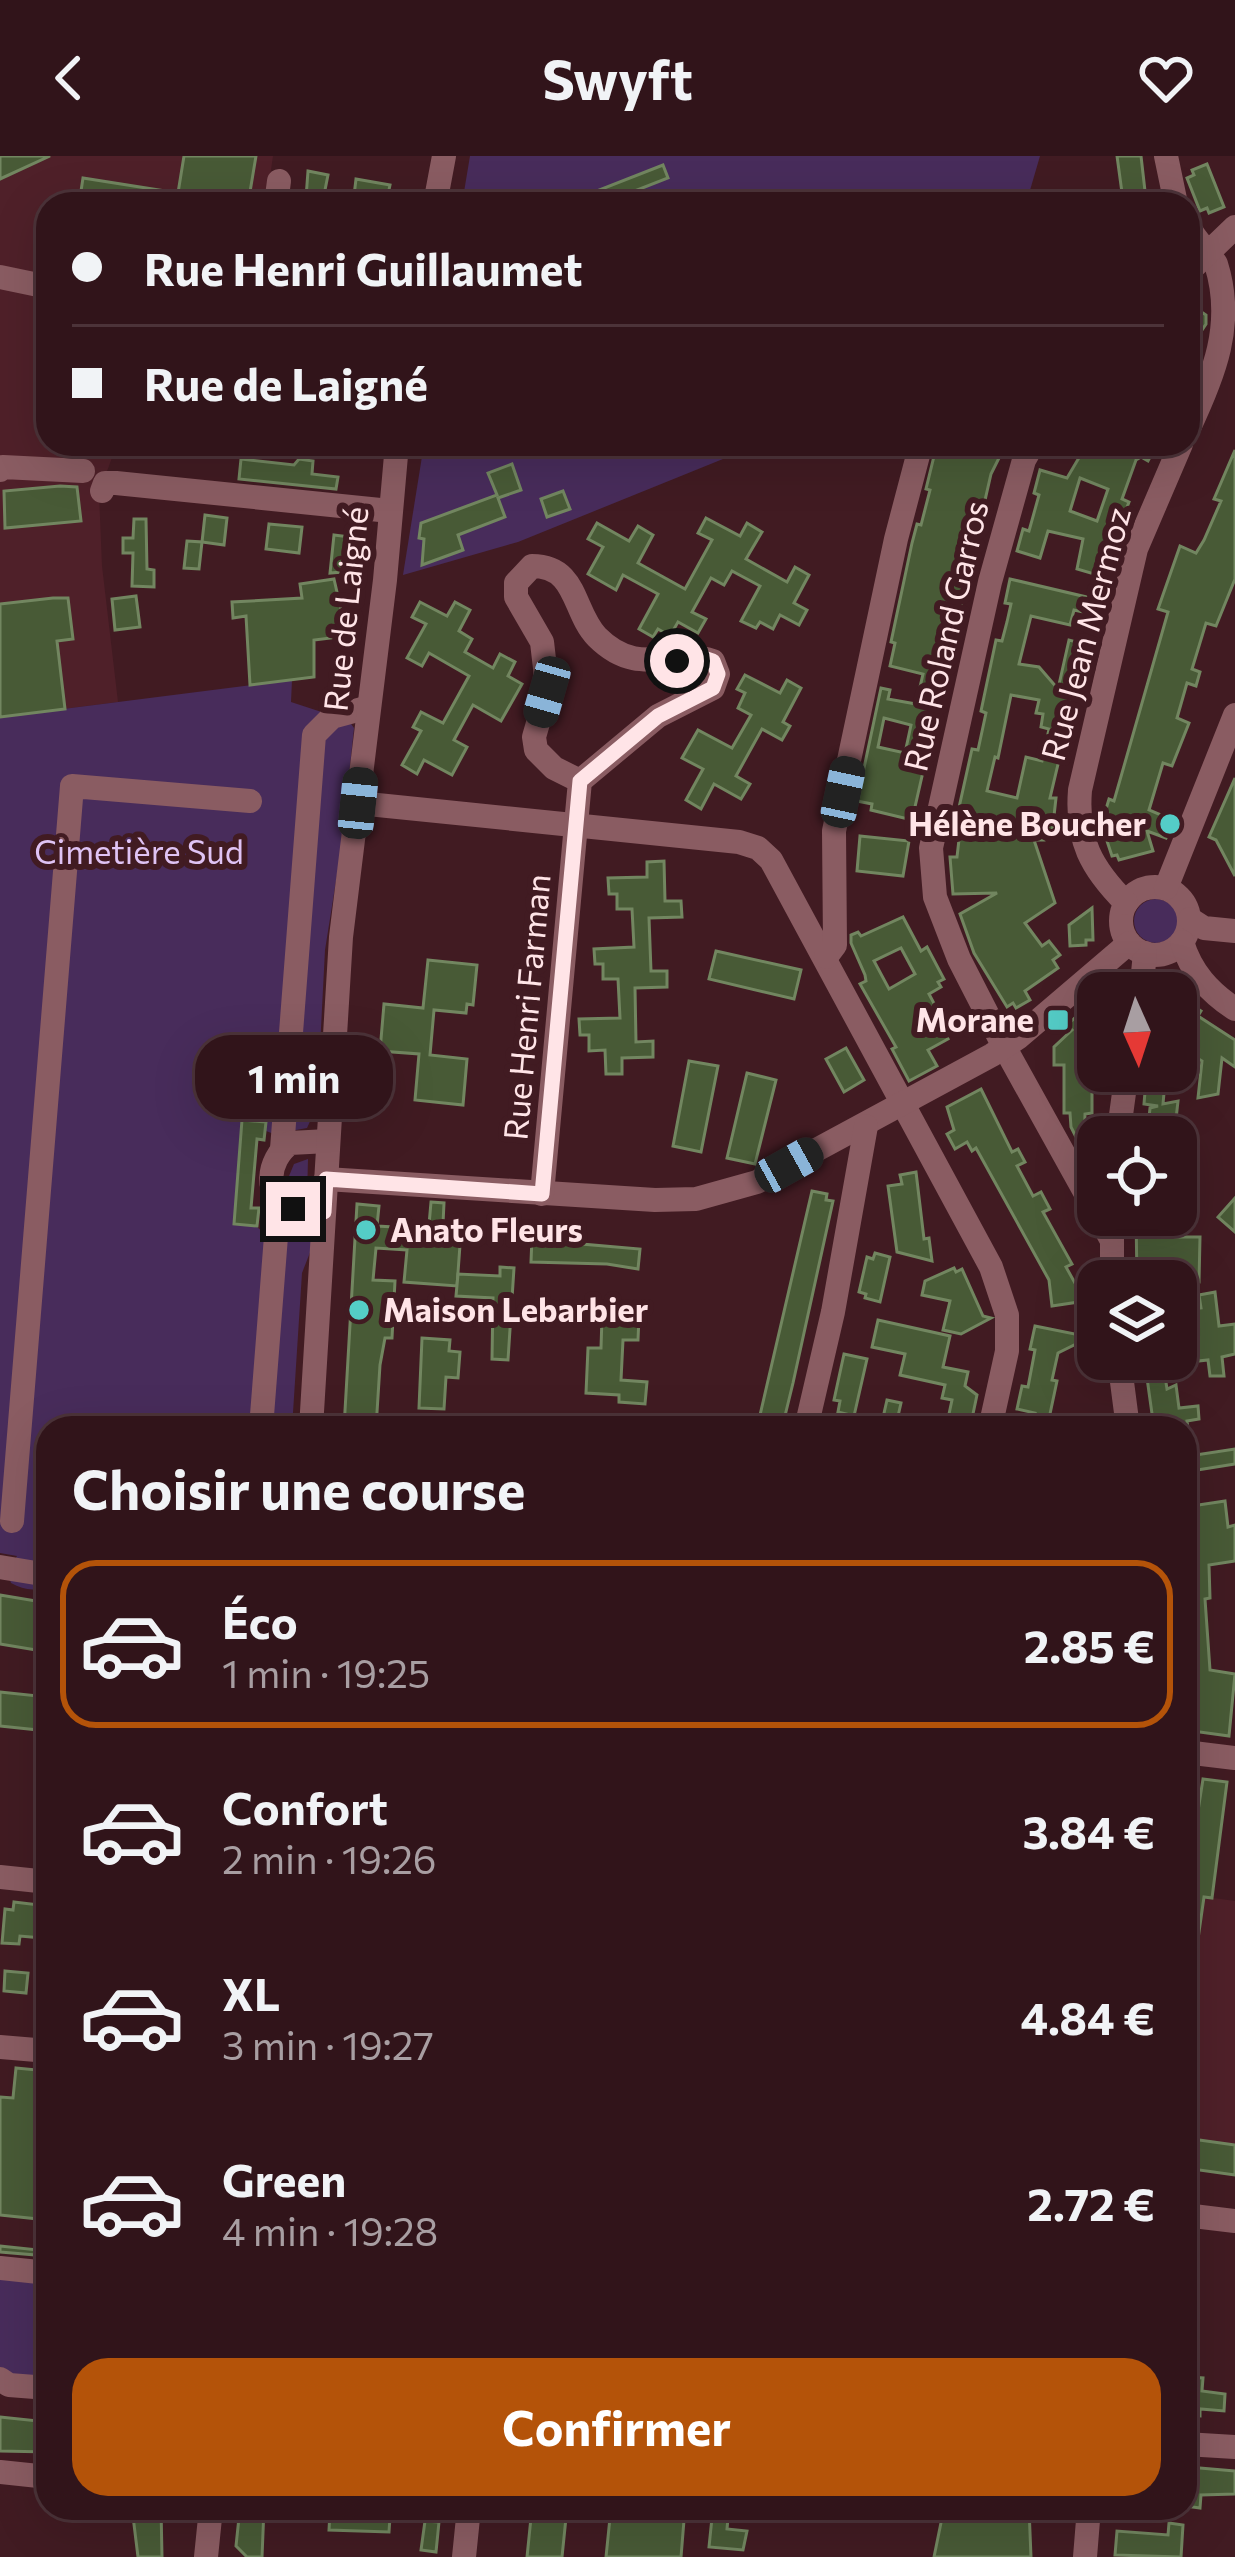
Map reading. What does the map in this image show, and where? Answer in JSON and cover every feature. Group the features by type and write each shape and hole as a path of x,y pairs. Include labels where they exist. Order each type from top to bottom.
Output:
{"street":[{"path":"437,192 444,156"},
{"path":"1166,156 1174,192"},
{"path":"1200,260 1235,227"},
{"path":"1200,243 1217,266 1230,298 1232,337 1200,405"},
{"path":"2,276 36,283"},
{"name":"Rue de Laigné","path":"312,1416 341,937 396,456"},
{"path":"826,957 835,945 835,831 918,456"},
{"name":"Rue Roland Garros","path":"1026,456 990,582 931,848 935,897 959,958 1004,1047 1077,1169"},
{"name":"Rue Jean Mermoz","path":"1126,903 1108,887 1087,853 1078,819 1080,790 1136,549 1176,456"},
{"path":"0,470 82,471"},
{"path":"102,491 105,483 116,483 390,512"},
{"path":"532,566 555,568 572,586 594,634 616,651 642,661 677,661 695,655 713,661 718,674 713,688 658,716 580,781 554,768 536,750 533,737 547,692 542,642 516,597 516,583 532,566"},
{"path":"262,1416 279,1198 270,1171 283,1149 314,735 332,717 369,707"},
{"path":"1166,888 1235,716"},
{"name":"Rue Henri Farman","path":"542,1194 580,781"},
{"path":"12,1521 72,786 250,801"},
{"path":"358,803 740,842 758,848 771,860 992,1267 1007,1315 1007,1351 993,1416"},
{"path":"1139,972 1137,948 1122,930 1126,903 1148,887 1166,888 1182,900 1188,963 1205,985 1235,1009"},
{"path":"326,1179 655,1200 721,1194 757,1182 866,1126 1004,1047 1137,948 1164,954 1186,931 1235,931"},
{"path":"809,1416 833,1312 866,1126"},
{"path":"283,1149 302,1140 328,1141"},
{"path":"279,1198 293,1209 324,1212"},
{"path":"1122,1380 1126,1416"},
{"path":"0,1567 36,1573"},
{"path":"1197,1753 1235,1757"},
{"path":"0,1877 36,1881"},
{"path":"0,2047 36,2050"},
{"path":"1197,2216 1235,2221"},
{"path":"3,2272 36,2273"},
{"path":"0,2379 9,2385 36,2388"},
{"path":"1197,2445 1235,2447"},
{"path":"0,2472 36,2475"},
{"path":"206,2557 210,2520"},
{"path":"464,2557 469,2520"},
{"path":"1085,2557 1088,2520"}],"shaded area":[{"path":"0,156 273,156 268,192 36,192 36,456 113,456 99,493 102,566 118,702 0,717"},
{"path":"1197,1896 1235,1901 1235,2175 1197,2170"}],"green space":[{"path":"470,156 1040,156 1030,192 464,192"},
{"path":"422,456 730,456 518,542 403,575"},
{"name":"Cimetière Sud","path":"292,680 291,702 349,721 354,728 325,950 317,1106 307,1128 266,1131 264,1140 256,1140 251,1207 259,1208 257,1227 269,1237 295,1220 311,1222 318,1232 302,1273 293,1416 36,1416 36,1589 11,1583 7,1572 17,1556 0,1553 0,717"},
{"path":"1156,899 1172,905 1178,921 1172,937 1156,943 1140,937 1134,921 1140,905"},
{"path":"308,1159 307,1197 295,1192 289,1176 294,1164"},
{"path":"0,2261 36,2264 36,2395 0,2391"}],"building":[{"path":"0,156 50,156 0,179"},
{"path":"184,156 256,156 250,192 178,192"},
{"path":"1117,156 1141,156 1145,191 1122,192"},
{"path":"1207,164 1224,207 1200,211 1200,192 1193,192 1187,178 1194,175 1192,170"},
{"path":"663,165 668,178 632,192 599,190"},
{"path":"308,171 328,175 325,192 306,192"},
{"path":"83,178 172,192 81,192"},
{"path":"356,179 390,185 389,192 354,192"},
{"path":"1200,311 1206,315 1200,333"},
{"path":"1235,450 1235,579 1216,626 1206,623 1192,669 1200,672 1196,686 1187,683 1177,718 1189,723 1172,766 1163,763 1149,810 1173,820 1166,838 1147,831 1153,851 1119,860 1112,856 1107,841 1142,831 1103,819 1109,799 1114,801 1168,612 1158,609 1180,546 1196,553 1204,540 1221,501 1214,499"},
{"path":"934,456 1000,456 991,474 912,820 871,810 872,804 857,801 881,688 890,690 888,699 916,704 923,674 890,666 895,643 891,642 912,543 930,490 926,489","holes":["884,718 911,725 905,753 878,747"]},
{"path":"1080,456 1151,456 1148,461 1136,460 1122,499 1129,502 1116,536 1108,533 1094,574 1077,569 1083,539 1048,531 1040,558 1017,551 1023,529 1029,531 1040,470 1067,478","holes":["1080,478 1108,489 1097,521 1070,511"]},
{"path":"241,459 294,465 299,459 313,461 312,474 338,477 336,489 239,479"},
{"path":"512,464 521,490 498,498 505,517 458,535 463,550 422,565 421,523 497,495 488,473"},
{"path":"77,487 81,521 5,528 4,491"},
{"path":"563,491 570,509 547,517 541,499"},
{"path":"205,515 227,518 224,545 202,542"},
{"path":"706,518 740,536 747,523 762,532 746,559 787,582 795,567 809,575 794,603 807,610 799,625 780,615 773,629 760,622 756,628 741,621 760,586 732,571 724,585 711,578 692,612 706,619 698,633 678,622 670,636 658,629 653,637 639,629 658,594 623,575 616,590 588,574 603,547 588,539 597,523 629,541 638,526 653,535 638,563 685,589 712,540 698,533"},
{"path":"134,519 146,519 147,569 154,570 154,587 132,586 133,553 123,553 123,538 133,538"},
{"path":"269,524 302,527 299,553 266,549"},
{"path":"334,535 358,538 354,571 330,573"},
{"path":"187,541 202,542 199,569 184,568"},
{"path":"334,579 347,636 314,640 314,677 250,685 246,616 233,618 232,602 302,598 300,584"},
{"path":"1010,579 1095,599 1092,614 1074,610 1070,625 1031,616 1019,664 1039,667 1058,689 1069,640 1085,644 1084,649 1090,651 1082,686 1075,684 1066,725 1073,726 1050,798 1056,798 1052,834 1034,840 1055,903 1025,923 1042,946 1049,941 1060,955 1053,960 1058,968 1025,991 1030,1000 1016,1008 1013,1003 1007,1007 974,953 960,914 997,893 953,894 950,857 957,857 960,831 954,830 972,749 978,750 996,640 1002,641 1007,622 1011,604 1005,603","holes":["1011,695 1039,700 1036,713 1043,714 1041,727 1049,729 1042,761 1026,757 1017,798 987,791"]},
{"path":"136,596 140,627 115,630 112,599"},
{"path":"68,598 73,639 57,641 65,709 0,717 0,604"},
{"path":"420,602 447,616 455,602 470,610 459,631 472,639 465,652 493,668 500,654 515,662 508,676 522,684 501,721 473,705 454,740 467,747 452,775 424,760 417,774 402,765 421,731 413,727 421,712 443,723 469,676 429,653 422,666 407,658 426,624 412,617"},
{"path":"745,675 780,693 787,680 801,688 783,722 790,726 782,740 762,729 736,776 750,784 741,799 714,784 701,809 686,800 703,769 682,758 698,730 732,748 751,715 738,708 745,693 737,689"},
{"path":"1235,778 1235,876 1216,840 1209,837"},
{"path":"860,836 909,841 903,876 857,871"},
{"path":"664,861 665,901 681,901 682,917 649,918 651,971 667,971 667,987 635,988 636,1042 653,1041 653,1057 622,1058 622,1074 606,1074 605,1050 589,1051 589,1035 580,1035 579,1019 620,1018 618,979 603,979 603,964 595,964 594,949 634,947 632,909 617,909 617,894 609,894 608,878 647,877 647,862"},
{"path":"1092,908 1093,940 1070,946 1069,925"},
{"path":"903,917 921,951 927,947 944,979 929,994 948,1039 928,1050 937,1066 909,1081 892,1049 896,1047 860,984 866,981 865,975 851,935 858,932 861,936","holes":["901,948 915,974 889,989 874,961"]},
{"path":"716,951 801,970 794,999 709,979"},
{"path":"428,960 477,965 473,1005 467,1004 466,1013 434,1010 430,1055 467,1059 463,1105 415,1100 419,1054 380,1051 384,1004 423,1008"},
{"path":"1197,1008 1201,1011 1198,1016 1235,1040 1235,1067 1222,1058 1218,1094 1198,1098 1202,1061 1197,1058"},
{"path":"1077,1016 1077,1092 1092,1092 1092,1113 1077,1116 1077,1139 1070,1113 1064,1113 1064,1065 1054,1065 1054,1047 1072,1030 1067,1025"},
{"path":"846,1048 864,1080 844,1092 826,1059"},
{"path":"689,1061 718,1066 701,1152 673,1146"},
{"path":"747,1073 776,1080 755,1164 727,1158"},
{"path":"981,1089 1012,1152 1018,1149 1025,1162 1017,1166 1033,1196 1041,1192 1050,1209 1043,1212 1072,1264 1066,1267 1077,1287 1077,1302 1052,1306 1049,1280 976,1148 972,1151 967,1142 955,1149 947,1134 954,1130 947,1107"},
{"path":"1145,1092 1164,1092 1163,1104 1178,1101 1176,1116 1149,1116 1150,1108 1158,1106 1144,1104"},
{"path":"242,1120 266,1122 264,1140 257,1139 251,1208 259,1208 257,1226 234,1224"},
{"path":"916,1172 924,1239 929,1238 932,1261 897,1252 888,1186 902,1184 900,1175"},
{"path":"812,1191 827,1194 826,1200 833,1201 785,1416 760,1416"},
{"path":"1235,1198 1235,1232 1218,1217"},
{"path":"431,1202 444,1203 442,1244 460,1245 457,1286 404,1282 407,1250 376,1248 373,1280 395,1281 392,1338 385,1338 377,1416 345,1416 357,1204 379,1206 377,1226 429,1225"},
{"path":"1136,1236 1200,1237 1199,1282 1197,1260 1137,1260"},
{"path":"532,1237 582,1238 582,1244 640,1249 638,1269 531,1262"},
{"path":"875,1253 890,1257 880,1302 859,1292 867,1257 873,1259"},
{"path":"500,1267 514,1268 508,1360 492,1359 493,1298 456,1296 458,1274 500,1276"},
{"path":"954,1268 956,1272 962,1269 983,1316 991,1318 961,1334 943,1330 950,1301 922,1295 925,1281"},
{"path":"1215,1292 1219,1326 1235,1324 1235,1354 1222,1357 1224,1376 1210,1376 1208,1360 1198,1361 1199,1295"},
{"path":"602,1317 639,1317 638,1340 623,1340 621,1380 647,1382 645,1404 619,1402 619,1395 586,1393 588,1348 601,1348"},
{"path":"878,1320 950,1336 943,1367 968,1372 965,1386 977,1395 973,1416 949,1416 952,1400 942,1398 945,1385 900,1375 905,1354 872,1347"},
{"path":"1035,1326 1077,1334 1077,1344 1058,1353 1050,1416 1017,1409 1022,1386 1028,1387 1035,1350 1030,1349"},
{"path":"422,1338 450,1340 449,1351 460,1352 458,1378 446,1377 444,1409 419,1408"},
{"path":"844,1354 867,1359 854,1416 838,1412 840,1401 834,1400"},
{"path":"1147,1380 1166,1380 1167,1389 1176,1385 1179,1408 1198,1406 1199,1419 1197,1416 1152,1416"},
{"path":"887,1400 901,1403 898,1416 883,1416"},
{"path":"1235,1449 1235,1464 1197,1470 1197,1455"},
{"path":"1225,1501 1228,1527 1235,1525 1235,1561 1209,1565 1210,1598 1205,1599 1210,1670 1235,1674 1229,1736 1197,1732 1197,1505"},
{"path":"0,1595 36,1601 36,1650 0,1644"},
{"path":"0,1692 36,1696 36,1730 0,1726"},
{"path":"1203,1779 1227,1782 1212,1898 1204,1897 1197,1946 1197,1817"},
{"path":"14,1902 36,1905 36,1937 20,1936 19,1944 2,1943 5,1909 13,1910"},
{"path":"5,1971 28,1973 26,1993 4,1991"},
{"path":"16,2068 36,2070 36,2219 0,2215 0,2097 13,2098"},
{"path":"1197,2140 1235,2145 1235,2175 1197,2170"},
{"path":"0,2246 36,2250 36,2255 0,2252"},
{"path":"1197,2378 1203,2378 1202,2391 1225,2394 1224,2411 1200,2409 1200,2416"},
{"path":"0,2417 36,2421 36,2452 0,2451"},
{"path":"1197,2468 1235,2471 1235,2494 1201,2495 1200,2508"},
{"path":"133,2520 161,2520 162,2557 138,2557"},
{"path":"239,2520 264,2520 262,2557 247,2557 236,2546"},
{"path":"330,2520 390,2520 389,2532 329,2530"},
{"path":"531,2520 566,2520 562,2557 527,2557"},
{"path":"610,2520 684,2520 681,2557 606,2557"},
{"path":"712,2520 728,2520 727,2529 747,2531 743,2550 709,2547"},
{"path":"942,2520 1029,2520 1031,2557 934,2557"},
{"path":"425,2521 439,2522 436,2552 421,2550"},
{"path":"1169,2523 1183,2525 1181,2557 1115,2555 1117,2531 1168,2535"}],"place":[{"name":"Hélène Boucher","path":"1170,824"},
{"name":"Morane","path":"1058,1020"},
{"name":"Anato Fleurs","path":"366,1230"},
{"name":"Maison Lebarbier","path":"359,1310"}],"route":[{"path":"293,1209 324,1212 326,1179 542,1194 580,781 658,716 713,688 718,674 713,661 695,655 677,661"}]}
